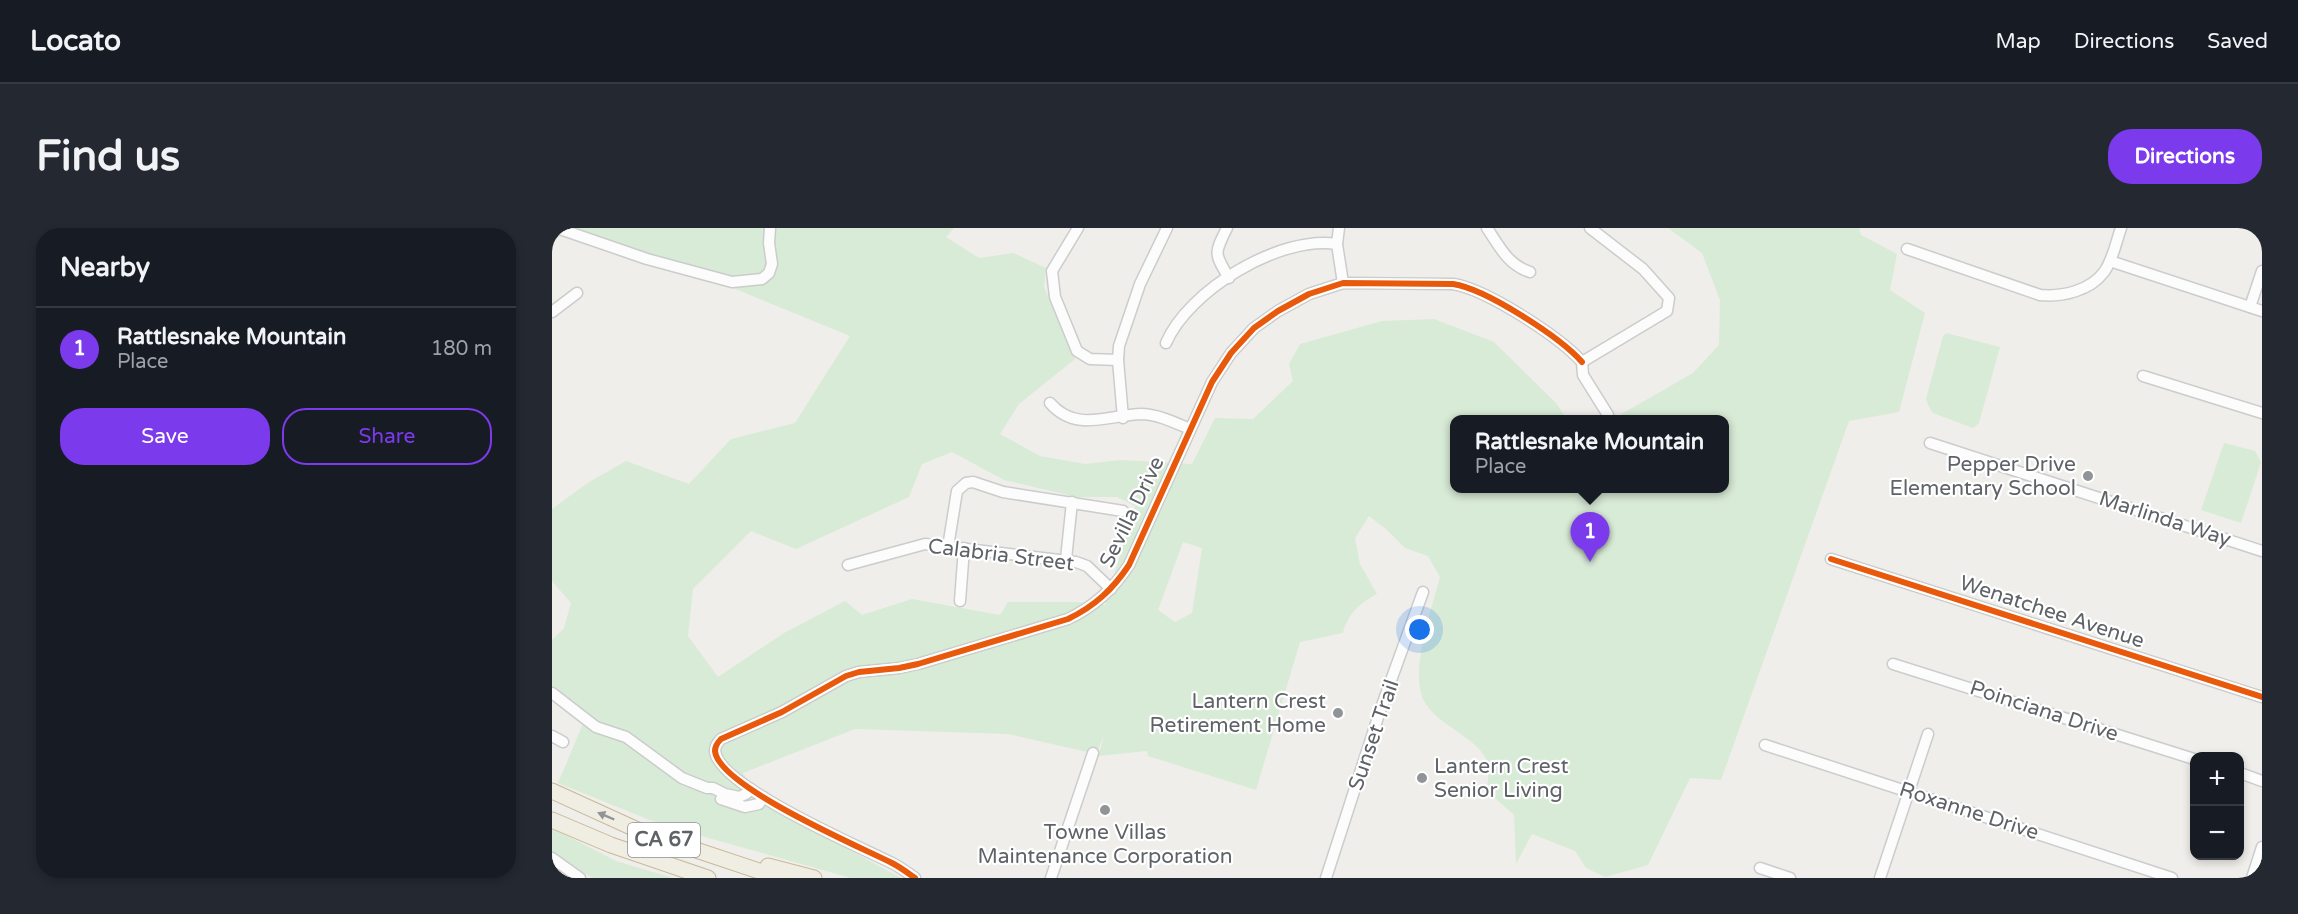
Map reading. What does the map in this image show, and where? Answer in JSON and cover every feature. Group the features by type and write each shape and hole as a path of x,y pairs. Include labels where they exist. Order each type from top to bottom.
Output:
{"highway":[{"name":"CA 67","path":"552,791 642,832 780,878"},
{"name":"CA 67","path":"552,820 611,845 708,878"},
{"path":"642,832 814,878"}],"street":[{"path":"557,228 647,260 732,282 762,279 769,273 772,264 769,243 770,228"},
{"path":"1078,228 1052,271 1054,297 1077,351 1090,359 1118,360"},
{"path":"1123,418 1119,346 1140,284 1167,228"},
{"path":"1227,228 1216,257 1229,278"},
{"path":"1339,228 1337,244 1343,283"},
{"path":"1487,228 1507,258 1517,268 1530,273"},
{"path":"1590,228 1643,269 1669,298 1670,304 1667,311 1582,362 1583,375 1608,415"},
{"path":"1907,249 2027,291 2048,296 2071,293 2085,287 2104,273 2121,228"},
{"path":"1166,343 1172,329 1190,309 1251,264 1288,248 1326,242 1337,244"},
{"path":"2110,261 2262,311"},
{"path":"2250,308 2262,271"},
{"name":"Sevilla Drive","path":"915,878 895,864 801,818 735,778 717,757 715,750 721,739 772,717 846,676 918,664 1068,619 1090,607 1111,589 1129,565 1212,381 1231,353 1254,328 1278,311 1309,294 1343,283 1454,284 1471,288 1570,348 1582,362"},
{"path":"552,312 577,293"},
{"path":"2143,376 2262,413"},
{"path":"1050,403 1059,413 1072,419 1085,421 1142,414 1190,429"},
{"name":"Marlinda Way","path":"1930,443 2262,551"},
{"path":"948,547 957,491 966,483 973,482 1003,492 1123,511"},
{"path":"1066,559 1072,502"},
{"name":"Calabria Street","path":"848,565 925,544 1066,559 1087,567 1111,589"},
{"path":"960,601 964,548"},
{"name":"Wenatchee Avenue","path":"1831,559 2262,697"},
{"name":"Sunset Trail","path":"1326,878 1381,708 1423,592"},
{"name":"Poinciana Drive","path":"1893,664 2190,758"},
{"path":"552,693 596,727 626,737 682,777 707,788 717,797 745,807 759,804 763,796"},
{"path":"1881,878 1928,734"},
{"path":"552,736 563,742"},
{"name":"Roxanne Drive","path":"1765,745 2172,878"},
{"path":"1051,878 1094,753"},
{"path":"2244,774 2262,781"},
{"path":"707,788 712,788 725,795 739,797 751,789"},
{"path":"2252,878 2262,847"},
{"path":"553,863 580,878"},
{"path":"1760,868 1790,878"}],"green space":[{"path":"566,228 954,228 946,237 979,258 1013,253 1046,268 1044,287 1075,359 1019,404 1000,434 1040,456 1085,464 1121,460 1192,464 1215,418 1253,419 1293,381 1289,364 1300,344 1382,321 1434,319 1494,342 1557,404 1564,415 1450,415 1450,493 1729,493 1729,415 1620,415 1693,373 1719,345 1720,300 1702,253 1668,228 1859,228 1861,235 1897,254 1890,290 1925,313 1899,412 1849,421 1721,780 1690,778 1648,865 1605,877 1586,868 1575,851 1532,834 1516,864 1514,815 1487,791 1489,766 1483,754 1467,738 1437,717 1423,699 1419,672 1421,656 1440,577 1428,556 1405,548 1369,516 1355,538 1360,564 1377,594 1356,609 1343,633 1300,642 1256,790 1148,756 1147,751 1098,756 1104,736 1096,754 1008,734 855,729 743,773 759,801 901,878 851,878 662,825 558,783 585,719 552,693 552,640 564,628 571,603 552,581 552,509 589,482 626,461 689,484 731,439 795,423 850,336 711,279","holes":["952,452 1004,480 1076,497 1117,497 1135,506 1105,605 1078,602 1008,602 1000,615 912,599 862,615 845,601 784,633 718,677 688,636 693,589 751,531 796,549 909,497 922,464","1183,542 1202,548 1192,613 1175,622 1158,610"]},
{"path":"1946,333 2000,347 1979,423 1973,428 1933,413 1926,399 1943,336"},
{"path":"2224,443 2255,451 2261,462 2241,523 2201,510"},
{"path":"552,828 616,861 673,878 592,878 552,852"}],"cycle path":[{"path":"915,878 892,863 793,814 739,781 722,765 715,751 718,743 721,739 782,712 846,676 859,672 918,664 1068,619 1095,603 1117,582 1129,565 1212,382 1231,353 1254,328 1278,311 1309,294 1343,283 1453,284 1503,304 1557,340 1582,362"},
{"path":"1831,559 2262,697"}],"place":[{"name":"Pepper Drive Elementary School","path":"2088,476"},
{"name":"Rattlesnake Mountain","path":"1590,562"},
{"name":"Lantern Crest Retirement Home","path":"1338,713"},
{"name":"Lantern Crest Senior Living","path":"1422,778"},
{"name":"Towne Villas Maintenance Corporation","path":"1105,810"}]}
